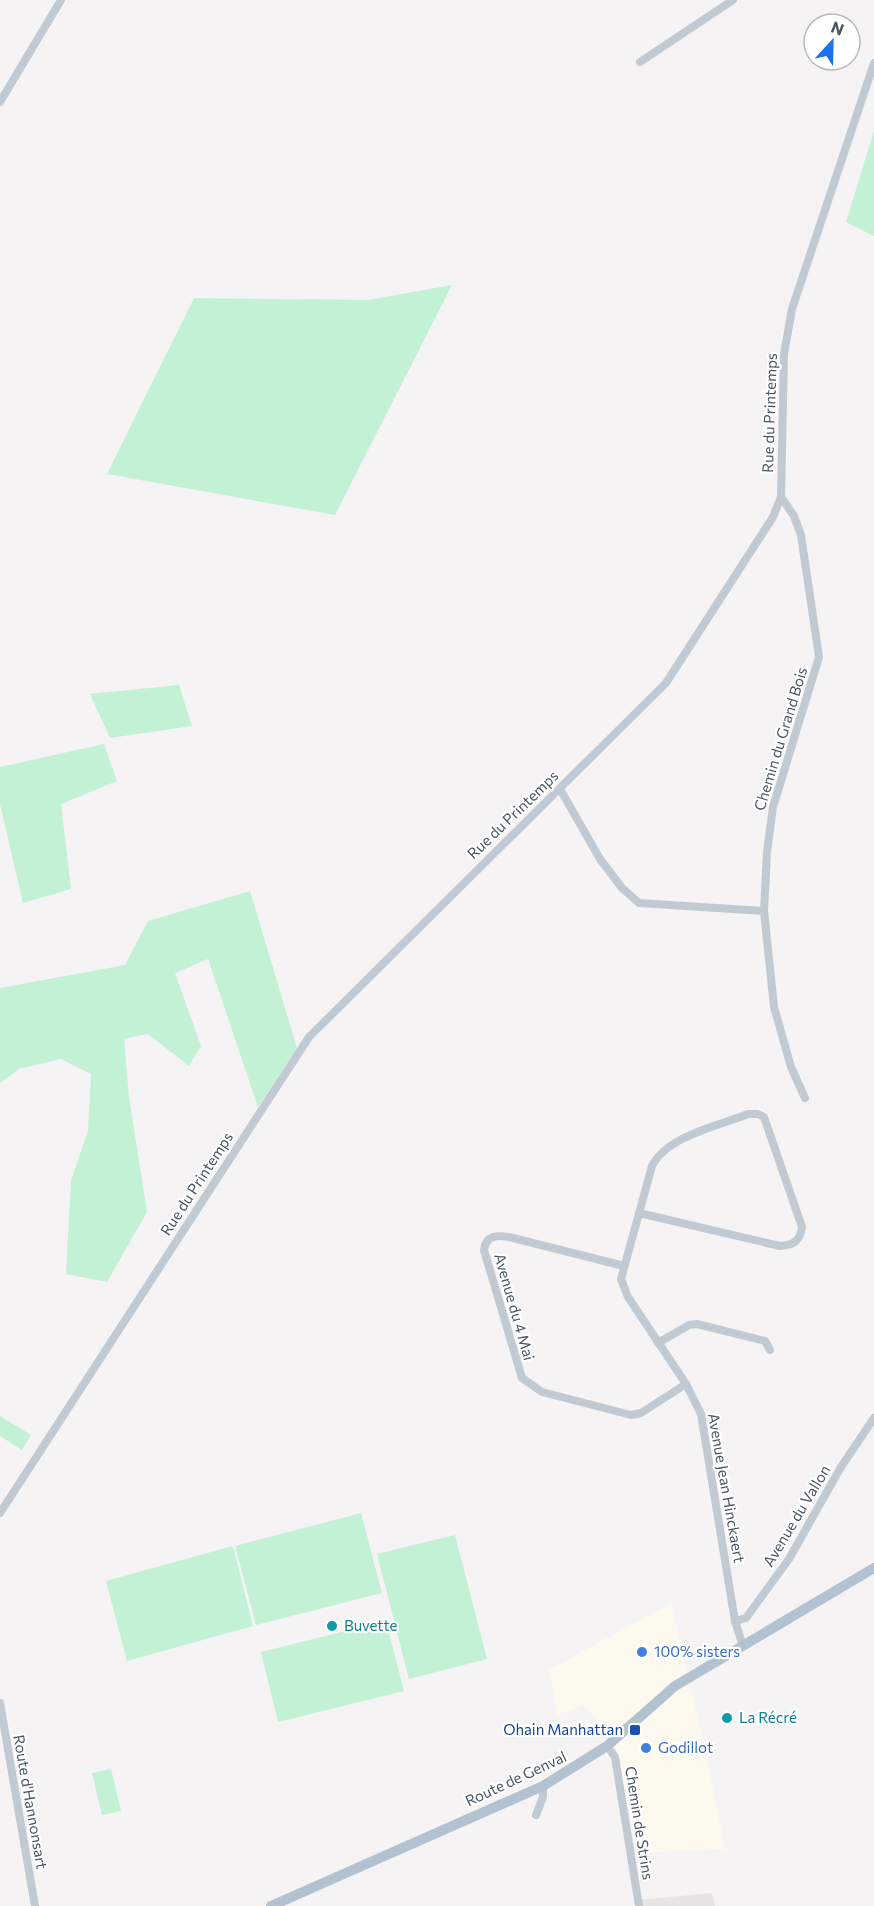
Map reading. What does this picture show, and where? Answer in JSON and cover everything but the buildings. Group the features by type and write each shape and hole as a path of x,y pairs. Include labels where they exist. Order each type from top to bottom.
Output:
{"main road":[{"name":"Route de Genval","path":"271,1906 543,1786 607,1746 675,1686 874,1568"}],"street":[{"path":"0,102 61,0"},
{"path":"640,62 733,0"},
{"name":"Rue du Printemps","path":"0,1513 309,1037 671,676 774,517 781,497 784,354 792,309 874,63"},
{"name":"Chemin du Grand Bois","path":"781,497 794,516 801,535 819,657 773,807 767,852 764,911 774,1007 791,1067 805,1098"},
{"path":"560,789 600,859 622,888 639,903 764,911"},
{"name":"Avenue Jean Hinckaert","path":"639,1213 780,1246 796,1242 801,1236 802,1227 768,1124 758,1114 748,1114 666,1148 652,1166 624,1266 623,1286 686,1384 701,1414 735,1621 743,1646"},
{"name":"Avenue du 4 Mai","path":"624,1266 509,1237 495,1236 488,1239 484,1250 522,1378 542,1392 631,1415 641,1413 686,1384"},
{"path":"658,1343 689,1325 704,1324 765,1341 770,1350"},
{"name":"Avenue du Vallon","path":"735,1621 746,1618 789,1558 846,1460 874,1418"},
{"name":"Route d'Hannonsart","path":"0,1703 35,1906"},
{"name":"Chemin de Strins","path":"607,1746 615,1757 639,1906"},
{"path":"536,1815 543,1797 543,1786"}],"shaded area":[{"path":"671,1603 706,1754 725,1849 638,1853 612,1733 583,1705 557,1715 549,1670"},
{"path":"712,1893 715,1906 638,1906 638,1900"}],"green space":[{"path":"874,131 874,236 846,222"},
{"path":"452,285 335,515 107,474 194,298 368,300"},
{"path":"179,685 192,726 110,738 90,694"},
{"path":"104,744 117,781 61,804 71,889 23,903 0,804 0,767"},
{"path":"250,891 297,1048 258,1107 208,959 175,973 201,1046 189,1066 148,1034 124,1039 129,1097 147,1212 107,1282 66,1274 71,1180 88,1131 91,1074 61,1059 19,1069 0,1083 0,988 125,965 148,921"},
{"path":"0,1416 31,1435 22,1450 0,1436"},
{"path":"361,1513 382,1593 256,1625 235,1546"},
{"path":"455,1535 487,1659 409,1679 377,1554"},
{"path":"233,1546 253,1626 127,1661 106,1581"},
{"path":"386,1621 404,1691 278,1722 261,1652"},
{"path":"111,1769 121,1811 102,1815 92,1773"}],"place":[{"name":"Buvette","path":"332,1626"},
{"name":"100% sisters","path":"642,1652"},
{"name":"La Récré","path":"727,1718"},
{"name":"Ohain Manhattan","path":"635,1730"},
{"name":"Godillot","path":"646,1748"}]}
